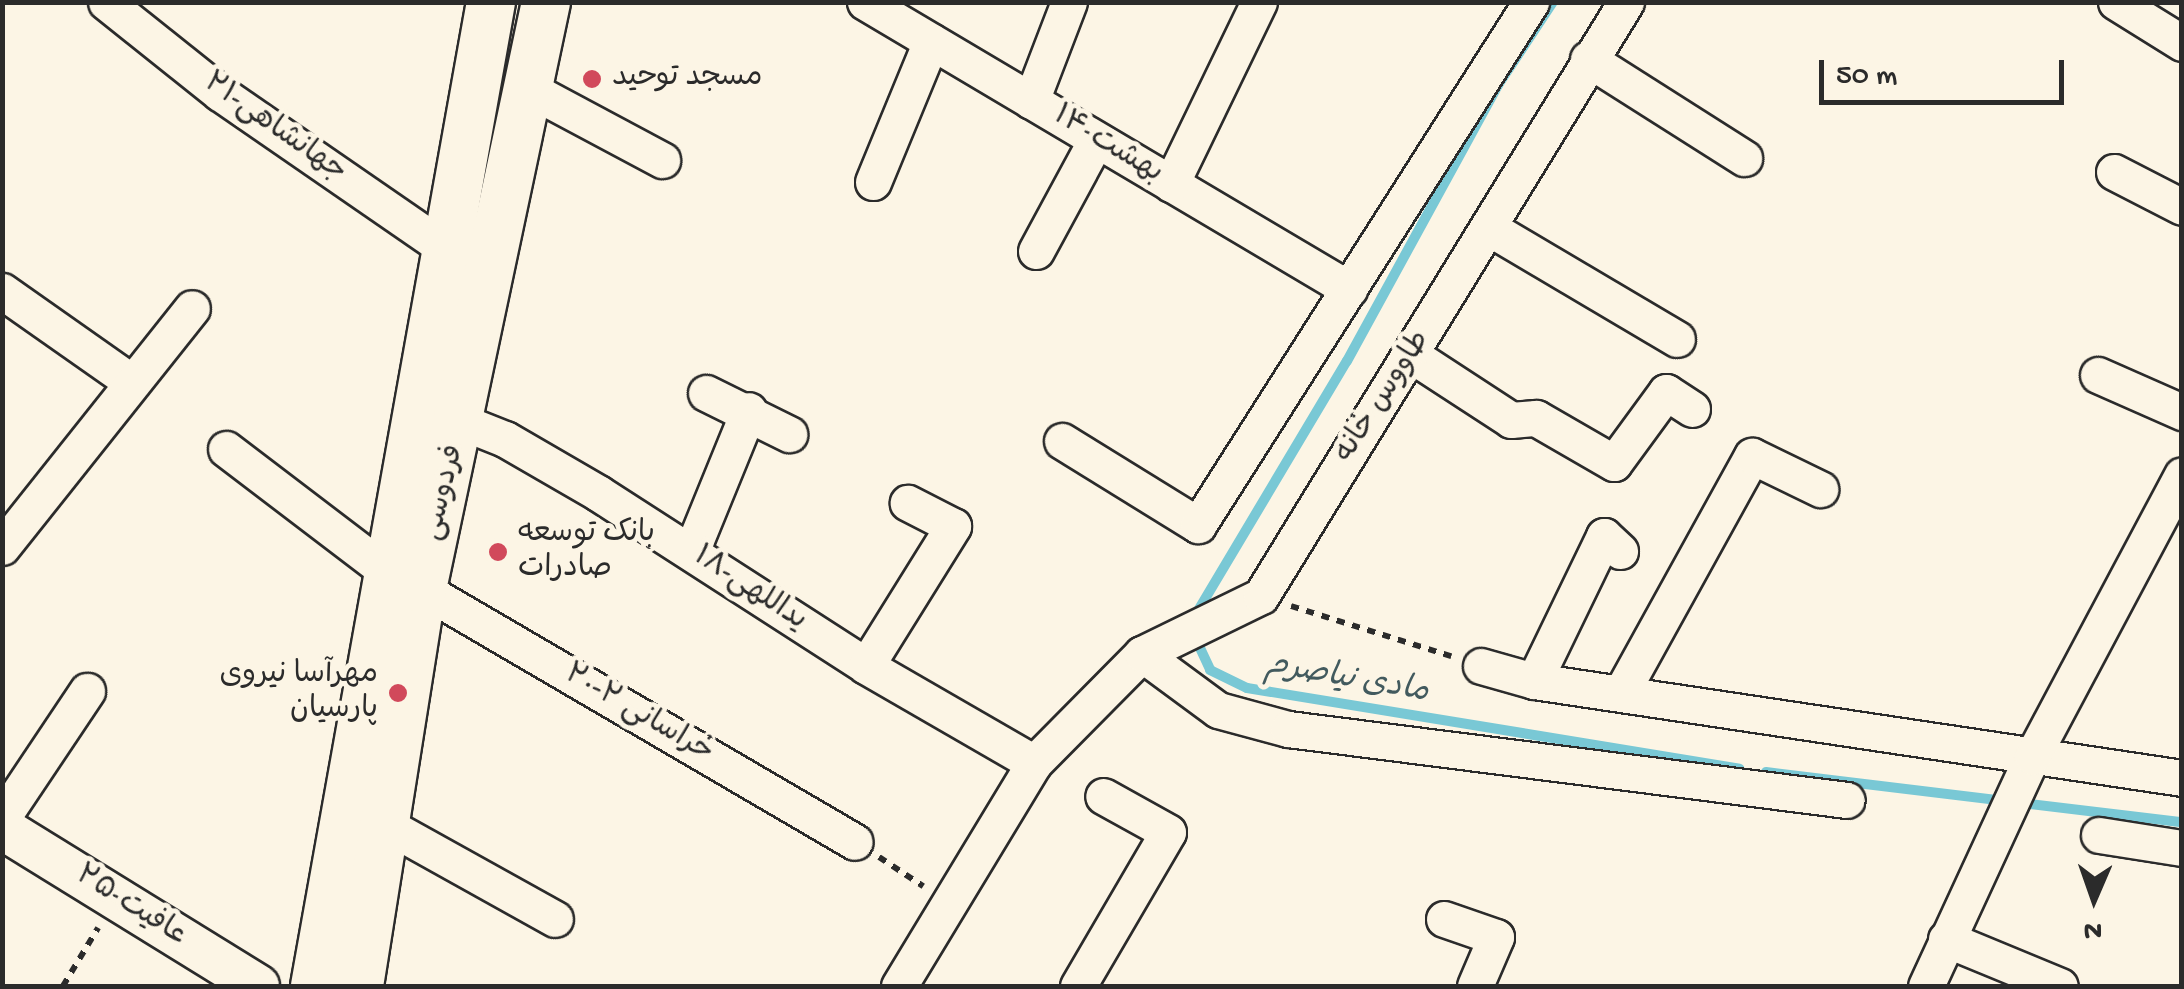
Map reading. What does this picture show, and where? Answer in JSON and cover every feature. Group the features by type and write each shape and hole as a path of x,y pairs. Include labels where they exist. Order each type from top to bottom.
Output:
{"main road":[{"name":"فردوسی","path":"359,986 388,826 404,580 446,249 491,2"},
{"name":"فردوسی","path":"314,986 404,580 462,422 546,2"}],"street":[{"name":"۲۱-جهانشاهی","path":"106,2 220,93 446,249"},
{"name":"۱۴-بهشت","path":"865,2 1349,290"},
{"path":"1031,101 1069,2"},
{"path":"1171,184 1259,2"},
{"path":"1062,442 1198,525 1531,2"},
{"name":"طاووس خانه","path":"1261,596 1274,566 1412,356 1588,59 1626,2"},
{"path":"2116,2 2182,43"},
{"path":"872,182 931,42"},
{"path":"1588,59 1744,158"},
{"path":"529,90 662,160"},
{"path":"1036,251 1096,140"},
{"path":"2114,172 2182,207"},
{"path":"1491,228 1677,339"},
{"path":"2,291 130,381"},
{"path":"3,545 192,308"},
{"path":"1412,356 1511,420 1536,418 1614,464 1666,392 1692,408"},
{"path":"2098,375 2182,412"},
{"path":"706,393 749,410 789,434"},
{"path":"691,552 749,410"},
{"name":"۱۸-یداللهی","path":"462,422 505,439 691,552 866,666 1034,764"},
{"name":"۲۰-خراسانی ۲","path":"226,449 404,580 855,842"},
{"path":"1621,693 1752,456 1820,488"},
{"path":"1926,986 1981,860 2032,757 2182,475"},
{"path":"866,666 953,526 908,504"},
{"path":"1534,681 1604,536 1620,551"},
{"path":"899,986 1034,764 1142,654 1261,596"},
{"path":"1142,654 1218,710 1288,730 1847,800"},
{"path":"1482,666 1534,681 2182,778"},
{"path":"2,818 87,691"},
{"path":"1078,986 1168,832 1103,796"},
{"path":"388,826 555,919"},
{"name":"۲۵-عافیت","path":"2,828 258,986"},
{"path":"2100,835 2182,848"},
{"path":"1444,919 1496,937 1475,986"},
{"path":"1946,940 2060,986"}],"path":[{"path":"1261,596 1482,666"},
{"path":"855,842 949,903"},
{"path":"62,986 116,898"}],"waterway":[{"name":"مادی نیاصرم","path":"1193,619 1347,361 1498,85 1553,2"},
{"name":"مادی نیاصرم","path":"1194,635 1210,670 1247,688 1739,769"},
{"name":"مادی نیاصرم","path":"1766,772 2182,822"}],"place":[{"name":"مسجد توحید","path":"592,79"},
{"name":"بانک توسعه صادرات","path":"498,552"},
{"name":"مهرآسا نیروی پارسیان","path":"398,693"}]}
